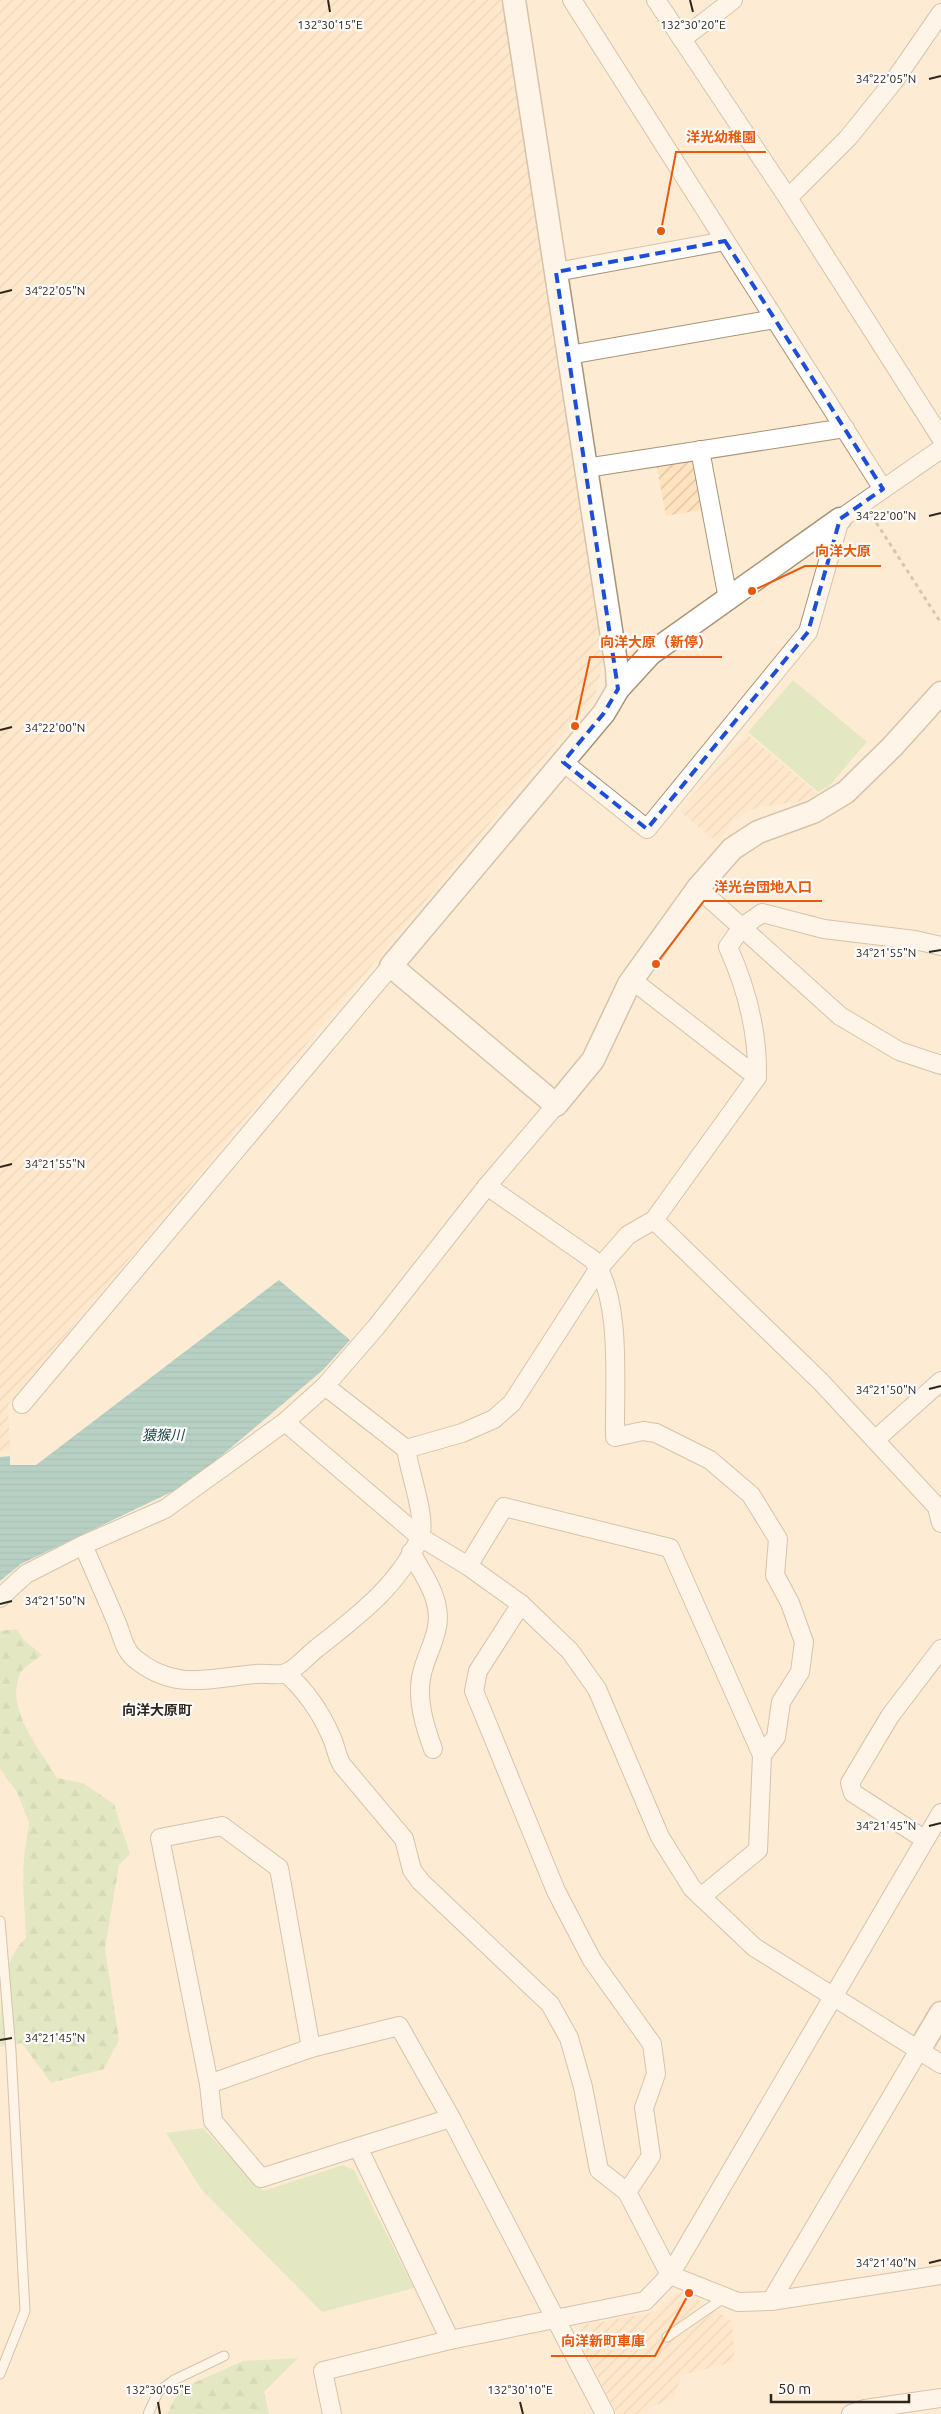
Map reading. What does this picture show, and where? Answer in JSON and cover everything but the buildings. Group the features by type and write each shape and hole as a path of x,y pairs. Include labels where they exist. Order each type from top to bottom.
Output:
{"street":[{"path":"514,0 617,669 618,689"},
{"path":"572,0 883,489"},
{"path":"656,0 788,198 941,438"},
{"path":"682,39 733,0"},
{"path":"788,198 848,138 894,81 941,13"},
{"path":"556,272 725,241"},
{"path":"569,355 775,319"},
{"path":"586,468 845,428"},
{"path":"22,1404 563,762 604,713 618,689 650,654 941,448"},
{"path":"700,450 728,599"},
{"path":"563,762 647,829 808,632 840,519"},
{"path":"0,1598 26,1574 83,1545 165,1509 285,1422 325,1386 377,1326 487,1186 593,1060 632,980 698,888 732,849 758,832 813,812 846,792 892,747 941,694"},
{"path":"698,888 840,1016 899,1051 941,1065"},
{"path":"406,1449 470,1429 494,1419 512,1403 599,1268 628,1235 654,1220 757,1077 758,1059 749,1009 741,976 728,947 742,926 762,913 824,929 916,940 941,946"},
{"path":"391,966 556,1105"},
{"path":"632,980 757,1077"},
{"path":"487,1186 592,1259 599,1268 610,1296 614,1326 615,1437 643,1431 656,1433 710,1460 751,1495 778,1539 775,1575 790,1603 804,1642 800,1672 781,1702 776,1737 762,1755"},
{"path":"654,1220 821,1382 940,1511"},
{"path":"875,1440 941,1381"},
{"path":"83,1545 118,1624 125,1645 133,1657 156,1673 178,1680 202,1682 256,1674 286,1673 363,1611 395,1578 420,1537 423,1523 409,1470 406,1449 325,1386"},
{"path":"285,1422 420,1537 468,1566 522,1604 570,1651 597,1689 660,1837 692,1888 754,1947 941,2064"},
{"path":"468,1566 504,1507 670,1548 762,1755 758,1850 702,1897"},
{"path":"411,1552 433,1593 438,1608 439,1623 436,1637 423,1670 420,1694 424,1723 433,1749"},
{"path":"522,1604 478,1671 474,1691 556,1891 592,1960 652,2044 656,2074 644,2108 651,2156 627,2192"},
{"path":"924,1839 853,1793 850,1783 890,1716 941,1649"},
{"path":"286,1673 299,1685 313,1705 332,1737 335,1754 342,1765 404,1839 412,1870 421,1882 550,2004 569,2038 583,2087 599,2170 627,2192 670,2275 738,2302 771,2301 941,2275"},
{"path":"332,2414 323,2371 450,2340 645,2301 670,2275 924,1839 941,1813"},
{"path":"311,2048 279,1868 222,1826 160,1838 209,2084 213,2121 261,2178 451,2118"},
{"path":"771,2301 941,2013"},
{"path":"209,2084 311,2048 399,2026 451,2118 605,2414"},
{"path":"358,2147 450,2340"},
{"path":"851,2414 865,2409 941,2398"}],"lane":[{"path":"0,1921 12,2051 25,2311 0,2374"},
{"path":"667,2337 726,2297"},
{"path":"148,2414 158,2392 174,2380 224,2356"}],"path":[{"path":"864,502 941,623"}],"highlighted area":[{"path":"725,241 883,489 840,519 808,632 647,829 563,762 604,713 618,689 556,272"}],"shaded area":[{"path":"0,0 505,0 604,657 595,696 8,1405 10,1451 0,1453"},
{"path":"695,457 705,509 666,516 656,463"},
{"path":"747,734 818,794 803,801 760,807 748,811 734,821 717,842 679,811"},
{"path":"685,2292 732,2321 735,2362 682,2375 674,2398 651,2407 646,2414 617,2414 578,2338 582,2325 655,2312 676,2294"}],"green space":[{"path":"793,680 867,742 829,786 818,792 748,732"},
{"path":"17,1629 23,1639 42,1655 21,1672 17,1685 20,1713 33,1741 57,1778 83,1783 114,1804 130,1854 119,1865 105,1948 119,2040 104,2069 51,2083 22,2043 0,2046 1,2002 6,1973 17,1948 26,1938 23,1884 24,1856 29,1823 17,1792 0,1769 0,1631"},
{"path":"203,2128 263,2191 343,2165 354,2170 414,2288 322,2312 201,2189 166,2133"},
{"path":"298,2358 264,2392 269,2414 167,2414 180,2389 243,2361"}],"water":[{"name":"猿猴川","path":"279,1280 350,1340 323,1370 188,1484 21,1564 0,1581 0,1457 10,1456 10,1465 36,1465"}],"place":[{"name":"洋光幼稚園","path":"661,231"},
{"name":"向洋大原","path":"752,591"},
{"name":"向洋大原（新停）","path":"575,726"},
{"name":"洋光台団地入口","path":"656,964"},
{"name":"向洋新町車庫","path":"689,2293"}],"district":[{"name":"向洋大原町","path":"157,1710"}]}
